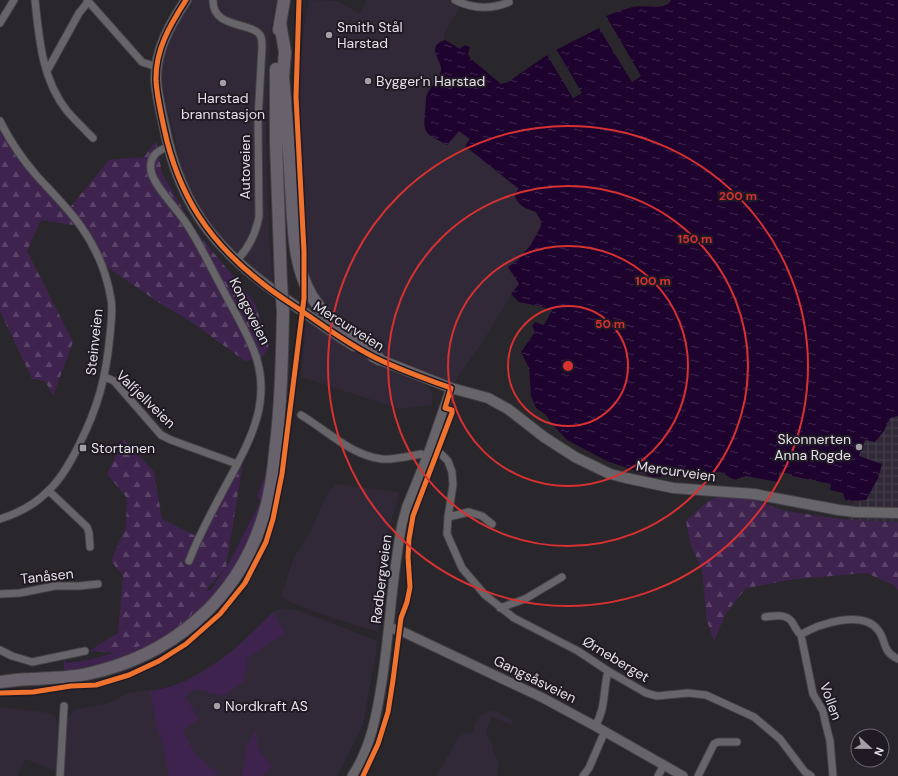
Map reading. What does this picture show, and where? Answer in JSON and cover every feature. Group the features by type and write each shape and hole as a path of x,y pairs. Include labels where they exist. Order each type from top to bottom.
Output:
{"highway":[{"path":"284,0 280,23 285,52 284,77 295,242 300,269 311,295 324,313 340,329 379,359"},
{"name":"Kongsveien","path":"0,682 29,679 50,679 87,674 123,664 144,656 178,636 212,607 232,581 250,551 258,534 271,483 278,433 280,397 283,312 276,142 276,85 280,23"},
{"name":"Kongsveien","path":"0,673 14,674 29,679"}],"main road":[{"path":"168,147 157,93 156,67 166,32 186,0"},
{"name":"Mercurveien","path":"168,147 183,190 199,217 219,244 262,284 343,339 379,359 451,388 488,398 508,409 544,437 576,457 610,474 673,488 754,494 855,512 898,513"}],"street":[{"path":"0,23 14,0"},
{"path":"35,0 41,51 57,96 67,110 93,138"},
{"name":"Autoveien","path":"213,0 215,10 225,20 258,32 261,37 262,47 258,120 259,217 256,231 251,242 236,261"},
{"path":"455,0 463,4 480,8 492,8 509,2"},
{"path":"47,71 78,14 87,1 142,62 156,67"},
{"name":"Steinveien","path":"0,121 5,132 22,157 75,217 94,248 103,267 111,300 111,323 105,377 98,404 83,438 69,465 49,491 28,507 0,519"},
{"name":"Kongsveien","path":"168,147 155,152 152,157 151,164 154,179 187,224 250,341 259,363 261,382 260,410 251,436 206,523 189,561"},
{"name":"Valfjellveien","path":"105,377 114,381 161,435 237,464"},
{"name":"Rødbergveien","path":"354,776 365,751 380,697 402,524 451,388"},
{"path":"301,415 319,426 339,442 370,457 382,459 428,453"},
{"name":"Ørneberget","path":"428,453 441,454 448,461 452,472 454,485 448,517 447,534 462,568 485,595 500,608 514,618 578,651 608,671 646,693 657,696 688,693 706,695 754,717 780,739 805,772 811,776"},
{"path":"49,491 87,528 90,547"},
{"path":"448,517 469,512 482,516 492,524"},
{"path":"500,608 525,599 562,577"},
{"name":"Tanåsen","path":"0,594 56,586 98,584"},
{"name":"Vollen","path":"765,617 778,615 786,617 791,620 797,632 801,635 813,694 823,711 830,740 834,776"},
{"path":"801,635 817,626 857,619 870,623 879,630 887,652 898,659"},
{"name":"Gangsåsveien","path":"389,628 399,630 543,698 605,731 683,776"},
{"path":"0,650 12,656 32,662 85,651"},
{"path":"595,726 601,716 608,671"},
{"path":"60,776 64,706"},
{"path":"583,776 589,768 605,731"},
{"path":"698,776 714,744 718,742 736,742"},
{"path":"658,776 664,765"}],"shaded area":[{"path":"191,0 277,0 271,30 266,133 269,239 273,286 224,243 216,234 193,199 182,173 171,120 162,95 160,78 168,40"},
{"path":"309,0 338,1 359,13 367,0 448,0 461,6 444,34 445,40 440,42 437,58 441,65 441,71 427,94 424,125 425,130 459,131 470,139 465,146 519,189 530,211 536,212 542,226 530,246 518,260 508,267 519,284 485,338 453,384 384,357 331,326 308,308 298,147 297,91 305,20"},
{"path":"306,321 374,362 418,381 429,388 432,395 432,405 400,409 301,377"},
{"path":"898,416 898,522 848,520 854,501 866,500 868,498 878,478 882,465 859,456 865,440 884,431 890,418"},
{"path":"335,484 400,492 387,534 380,586 378,632 292,603 284,599 281,595 294,557 310,533 327,494"},
{"path":"281,608 297,610 378,641 363,725 337,776 63,776 66,719 76,709 109,703 129,693 163,689 177,685 192,678 232,651 273,612"},
{"path":"0,707 50,713 55,716 58,724 57,772 25,759 18,776 0,776"},
{"path":"494,710 513,721 512,725 492,717 486,733 494,749 492,750 499,763 497,776 436,776 462,732 467,734 472,733 475,723 482,714"}],"green space":[{"path":"0,132 68,210 109,160 140,157 142,159 156,141 162,173 195,230 255,303 269,348 261,358 245,361 190,321 158,302 103,264 86,227 41,220 27,251 73,342 53,396 45,381 32,379 0,311"},
{"path":"124,439 154,472 162,519 198,537 245,450 226,567 208,588 180,632 119,653 89,651 118,633 123,576 111,561 126,527 127,498 107,474"},
{"path":"276,440 268,492 244,556 205,607 159,642 117,661 64,671 64,660 67,663 89,660 124,650 193,592 211,590 230,561 260,502 257,496"},
{"path":"719,496 743,496 785,511 848,520 898,522 898,590 894,585 866,573 796,579 746,588 726,613 714,641 707,621 702,570 690,543 686,521 708,501"},
{"path":"273,612 285,633 246,659 248,663 243,682 222,696 196,689 185,696 199,719 183,729 192,749 205,763 217,772 215,776 169,776 150,691 185,681 218,662 247,638"},
{"path":"256,730 258,748 272,767 262,776 242,776 247,746"}],"water":[{"path":"671,0 898,0 898,416 890,418 884,431 875,442 865,440 859,456 882,464 878,478 866,500 847,501 845,500 843,493 830,490 831,484 779,472 778,482 746,476 734,480 721,472 653,477 607,461 567,440 545,414 536,408 531,396 529,368 521,352 535,332 532,326 535,322 544,325 552,310 519,302 511,294 519,284 508,267 518,260 530,246 541,226 541,221 536,212 520,204 514,194 519,189 465,146 470,139 459,131 447,145 427,133 425,125 426,96 439,77 441,71 435,50 439,43 445,40 460,49 464,45 470,47 468,54 470,58 501,84 508,82 547,55 573,98 581,93 556,50 599,28 632,82 641,76 606,16 638,6 664,6"}],"pier":[{"path":"556,49 582,93 573,98 548,54 574,95 579,92 554,51"}],"cycle path":[{"path":"186,0 169,28 161,48 156,70 156,81 159,105 170,152 187,196 198,215 211,234 226,251 280,297 370,355 400,369 451,388 445,408 452,410 452,413 413,516 408,557 410,587 407,602 401,618 388,712 378,744 363,776"},
{"path":"0,693 33,692 71,686 96,685 129,675 159,661 186,644 220,614 245,583 266,542 273,519 282,474 304,298 304,251 296,97 299,0"}],"place":[{"name":"Smith Stål Harstad","path":"329,35"},
{"name":"Bygger'n Harstad","path":"368,81"},
{"name":"Harstad brannstasjon","path":"223,83"},
{"name":"Skonnerten Anna Rogde","path":"859,447"},
{"name":"Stortanen","path":"83,448"},
{"name":"Nordkraft AS","path":"217,706"}]}
